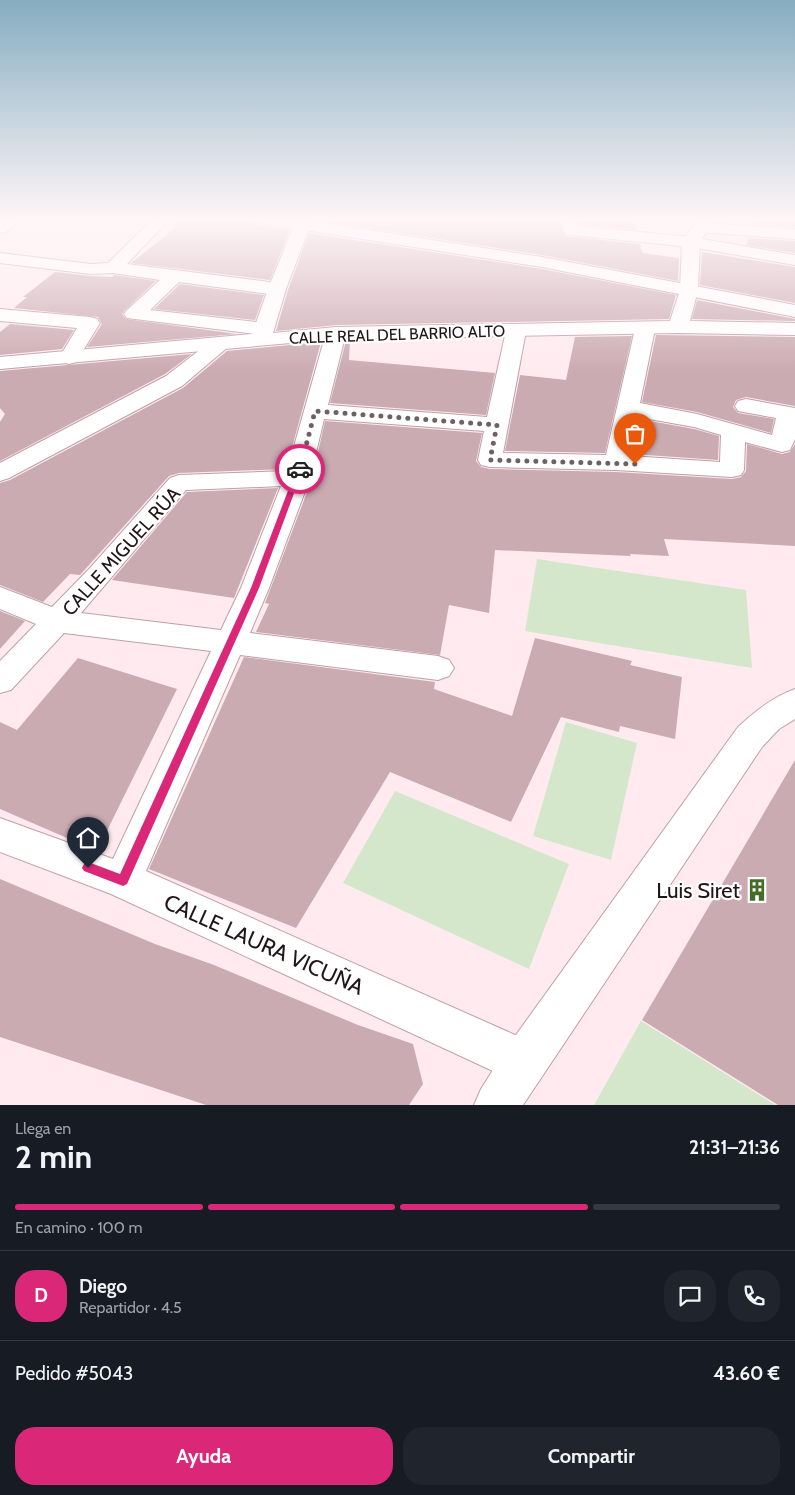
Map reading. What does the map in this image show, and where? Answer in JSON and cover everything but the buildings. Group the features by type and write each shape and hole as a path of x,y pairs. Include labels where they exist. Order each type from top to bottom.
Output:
{"street":[{"path":"125,270 277,288"},
{"path":"175,276 134,314 262,334 284,270"},
{"path":"650,270 690,290 795,311"},
{"path":"678,327 690,290 693,270"},
{"path":"0,315 90,323 69,358"},
{"name":"CALLE REAL DEL BARRIO ALTO","path":"0,363 221,344 262,334 678,327 795,329"},
{"path":"616,463 645,329"},
{"path":"516,331 490,460 616,463 732,470 732,431"},
{"path":"123,880 255,588 297,478 336,333"},
{"path":"0,473 174,381 221,344"},
{"path":"628,408 697,421 782,445 792,414 746,406"},
{"path":"315,411 497,425"},
{"name":"CALLE MIGUEL RÚA","path":"0,681 58,621 179,483 297,478"},
{"path":"0,597 58,621 438,668"},
{"path":"497,1105 524,1062 750,737 767,720 795,702"},
{"name":"CALLE LAURA VICUÑA","path":"0,835 123,880 524,1062"}],"green space":[{"path":"537,559 746,590 752,668 525,631"},
{"path":"566,722 637,743 611,860 533,836"},
{"path":"395,791 569,864 529,969 343,883"},
{"path":"641,1021 775,1105 594,1105"}],"way so far":[{"path":"300,469 315,411 497,425 490,460 635,464"}],"place":[{"name":"Luis Siret","path":"757,890"}],"route":[{"path":"88,868 123,880 255,588 300,469"}]}
